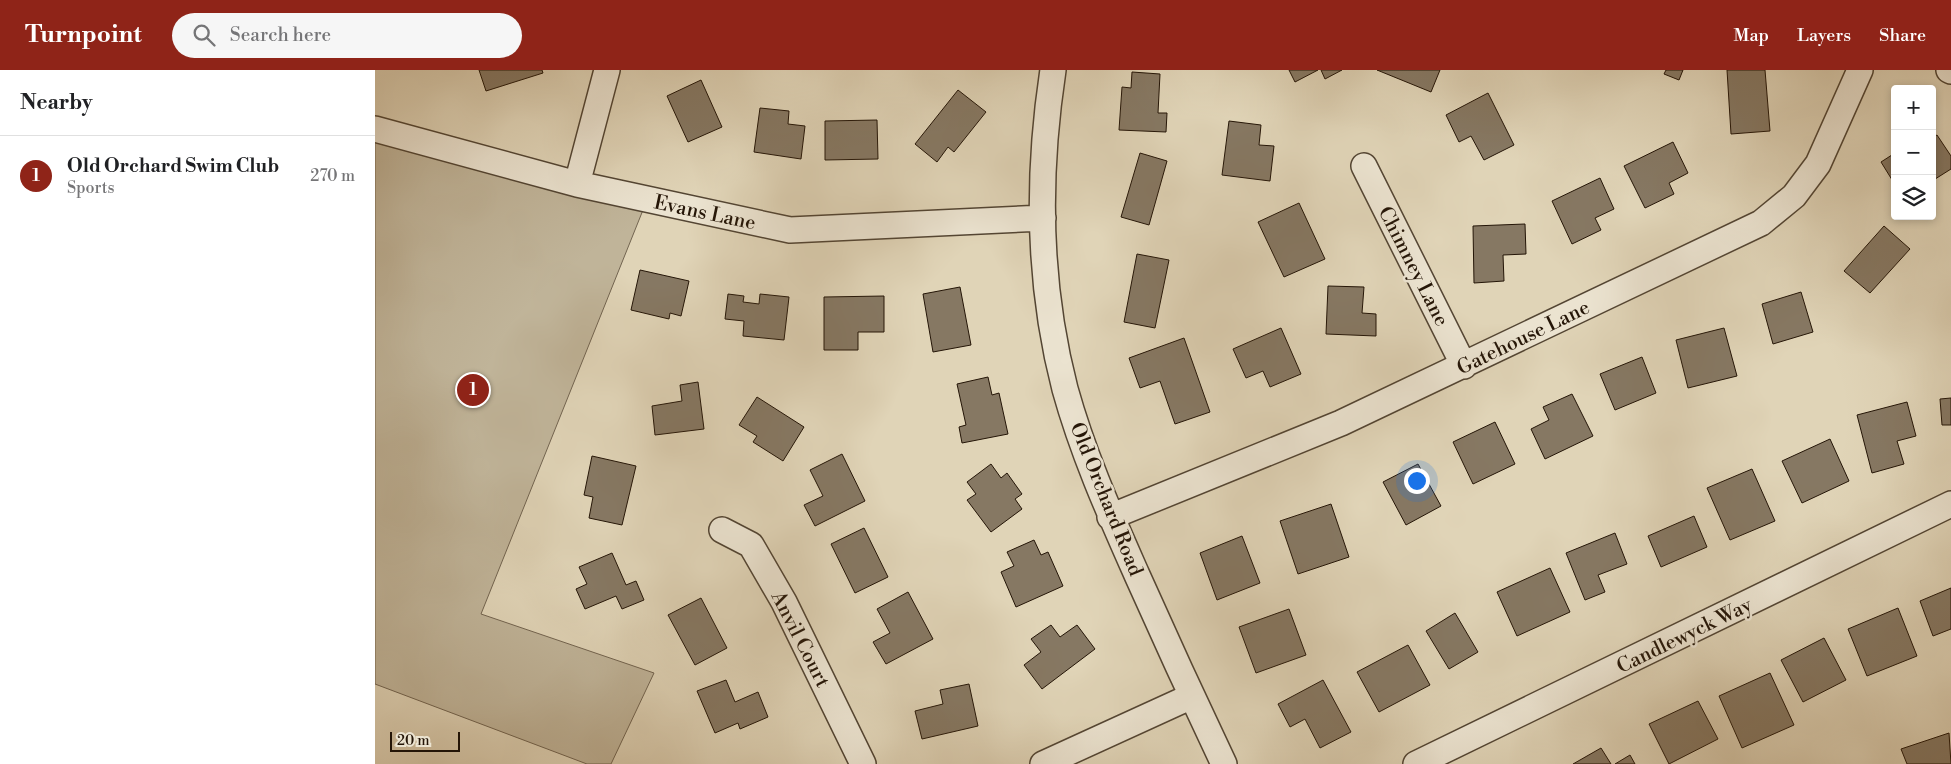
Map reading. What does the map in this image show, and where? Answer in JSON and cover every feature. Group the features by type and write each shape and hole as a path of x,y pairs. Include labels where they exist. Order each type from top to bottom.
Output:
{"street":[{"path":"577,184 607,70"},
{"name":"Old Orchard Road","path":"1053,70 1043,158 1043,218 1048,296 1065,387 1092,474 1110,517 1224,764"},
{"name":"Gatehouse Lane","path":"1110,517 1341,423 1761,223 1794,196 1818,164 1860,70"},
{"name":"Evans Lane","path":"375,129 577,184 790,230 1043,218"},
{"name":"Chimney Lane","path":"1363,166 1464,366"},
{"name":"Candlewyck Way","path":"1416,764 1951,504"},
{"name":"Anvil Court","path":"722,530 751,545 783,602 863,764"},
{"path":"1043,764 1192,696"}],"shaded area":[{"path":"375,129 647,200 481,614 654,673 611,764 587,764 375,684"}],"building":[{"path":"479,70 542,70 543,73 486,91"},
{"path":"1289,70 1318,70 1295,82"},
{"path":"1321,70 1342,70 1325,79"},
{"path":"1377,70 1440,70 1431,92"},
{"path":"1666,70 1683,70 1679,80 1664,74"},
{"path":"1727,70 1765,70 1770,131 1731,134"},
{"path":"1132,72 1160,74 1158,113 1167,113 1166,132 1119,130 1122,87 1131,88"},
{"path":"701,80 722,127 688,142 667,96"},
{"path":"958,90 986,112 954,152 948,147 937,162 915,144"},
{"path":"1488,93 1514,145 1484,160 1471,136 1459,142 1446,115"},
{"path":"760,108 789,111 788,124 805,126 801,159 754,152"},
{"path":"877,120 878,159 825,160 825,121"},
{"path":"1229,121 1261,125 1259,145 1274,146 1270,181 1222,175"},
{"path":"1936,136 1951,156 1951,169 1936,178 1936,175"},
{"path":"1673,142 1688,173 1669,183 1674,194 1645,208 1624,166"},
{"path":"1140,153 1167,161 1149,225 1121,217"},
{"path":"1891,156 1891,178 1881,162"},
{"path":"1600,178 1614,209 1595,218 1601,230 1572,244 1552,201"},
{"path":"1299,203 1325,259 1284,277 1258,222"},
{"path":"1525,224 1526,254 1503,255 1504,281 1474,283 1473,226"},
{"path":"1884,226 1910,249 1870,293 1844,271"},
{"path":"1137,254 1169,260 1155,328 1124,322"},
{"path":"640,270 689,281 681,316 670,313 669,319 631,310"},
{"path":"1328,286 1364,287 1362,313 1376,314 1376,336 1326,334"},
{"path":"960,287 971,345 933,352 923,294"},
{"path":"1801,292 1813,332 1773,344 1762,304"},
{"path":"728,294 744,296 743,302 759,304 760,294 789,297 784,340 743,336 744,321 725,319"},
{"path":"884,296 884,332 858,332 858,350 824,350 824,297"},
{"path":"1281,328 1301,374 1270,387 1263,371 1246,378 1233,349"},
{"path":"1724,328 1737,376 1688,388 1676,340"},
{"path":"1184,338 1210,412 1175,424 1160,381 1140,388 1129,358"},
{"path":"1642,357 1656,393 1615,410 1600,374"},
{"path":"988,377 992,395 999,393 1008,434 962,443 959,427 966,425 957,384"},
{"path":"698,382 704,429 655,435 652,406 682,401 680,385"},
{"path":"1572,394 1593,436 1545,459 1531,429 1549,420 1543,407"},
{"path":"757,397 804,427 783,461 753,442 757,436 739,425"},
{"path":"1951,398 1951,425 1942,425 1940,399"},
{"path":"1907,402 1916,436 1897,441 1904,464 1872,473 1857,415"},
{"path":"1495,422 1515,464 1473,484 1453,442"},
{"path":"1830,439 1849,481 1802,503 1782,461"},
{"path":"842,454 865,501 815,526 804,505 823,496 810,470"},
{"path":"592,456 636,466 622,525 589,518 593,497 584,495"},
{"path":"991,464 1001,478 1007,473 1022,494 1015,499 1022,509 991,532 967,500 976,494 967,482"},
{"path":"1418,464 1441,506 1406,525 1383,482"},
{"path":"1752,469 1775,521 1730,540 1707,488"},
{"path":"1331,504 1349,557 1298,574 1280,521"},
{"path":"1694,516 1707,547 1661,567 1648,536"},
{"path":"864,528 888,577 855,593 831,544"},
{"path":"1615,533 1627,564 1598,575 1605,592 1585,600 1566,553"},
{"path":"1242,536 1260,583 1217,600 1200,553"},
{"path":"1034,540 1041,555 1048,552 1063,586 1016,607 1001,572 1014,566 1007,552"},
{"path":"612,553 626,585 636,581 644,600 622,609 616,596 585,609 576,589 587,584 579,567"},
{"path":"1550,568 1570,612 1517,636 1497,592"},
{"path":"1951,588 1951,629 1933,636 1920,601"},
{"path":"908,592 933,639 886,664 873,642 890,633 877,609"},
{"path":"701,598 727,648 695,665 668,615"},
{"path":"1898,608 1917,656 1867,676 1848,629"},
{"path":"1289,609 1306,655 1256,673 1239,627"},
{"path":"1455,613 1478,652 1449,669 1426,631"},
{"path":"1051,625 1060,637 1077,625 1095,649 1042,689 1024,665 1041,652 1031,639"},
{"path":"1824,638 1846,680 1803,702 1781,660"},
{"path":"1408,645 1430,685 1379,712 1357,672"},
{"path":"1770,673 1794,725 1742,748 1719,696"},
{"path":"726,680 735,702 758,692 768,717 740,729 738,723 715,733 697,691"},
{"path":"1323,680 1351,732 1320,748 1305,719 1290,727 1278,704"},
{"path":"969,684 978,726 922,739 915,711 943,704 940,690"},
{"path":"1698,701 1718,739 1669,764 1649,724"},
{"path":"1949,733 1951,764 1907,764 1901,749"},
{"path":"1601,748 1611,764 1573,764"},
{"path":"1630,755 1635,764 1615,764"}],"place":[{"name":"Old Orchard Swim Club","path":"473,390"}]}
